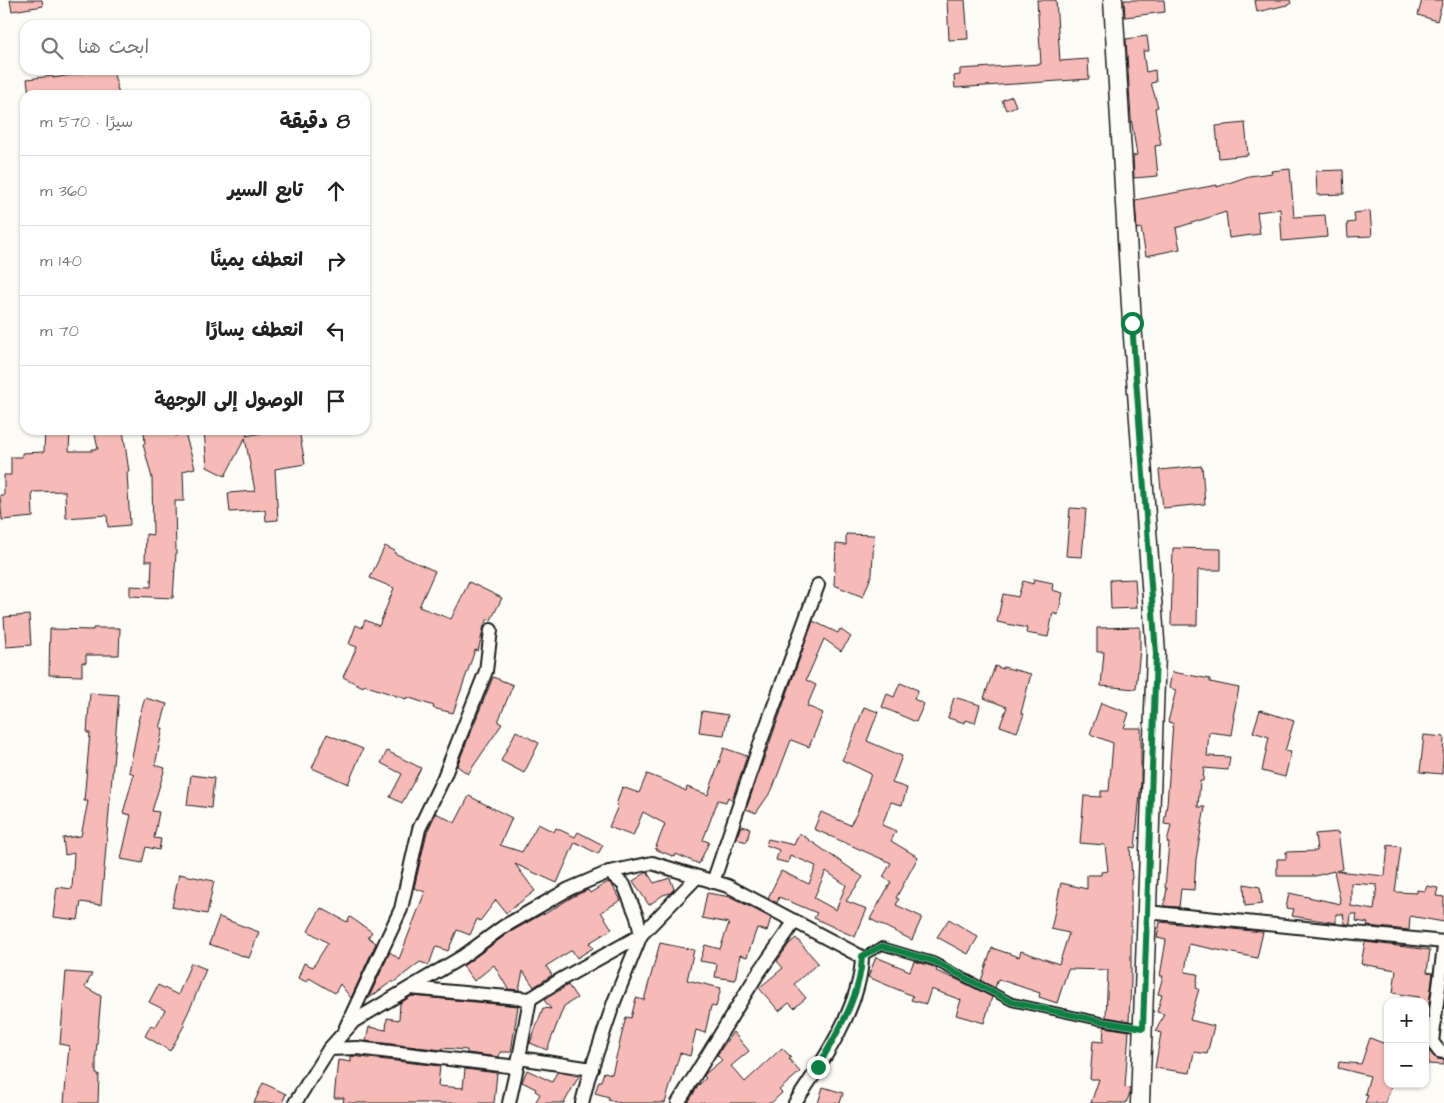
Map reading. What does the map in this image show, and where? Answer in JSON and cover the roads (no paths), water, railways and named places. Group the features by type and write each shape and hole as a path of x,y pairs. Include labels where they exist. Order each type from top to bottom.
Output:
{"main road":[{"path":"1113,0 1133,332 1156,654 1140,1103"}],"street":[{"path":"713,882 760,744 818,585"},
{"path":"342,1034 401,909 419,830 444,777 486,671 491,630"},
{"path":"295,1103 329,1049 354,1021 462,958 503,928 569,889 609,872 652,863 728,886 862,956 862,970 852,1006 818,1067 795,1103"},
{"path":"582,1103 614,1002 641,935 637,917 624,885 609,872"},
{"path":"410,988 530,999 641,935 697,877"},
{"path":"1147,912 1444,942"},
{"path":"678,1103 757,975 795,921"},
{"path":"1444,947 1432,1042 1439,1051 1444,1052"},
{"path":"508,1103 530,999"},
{"path":"329,1049 357,1048 592,1069"}],"lane":[{"path":"862,956 882,946 933,961 1012,1002 1100,1021 1143,1028"}]}
